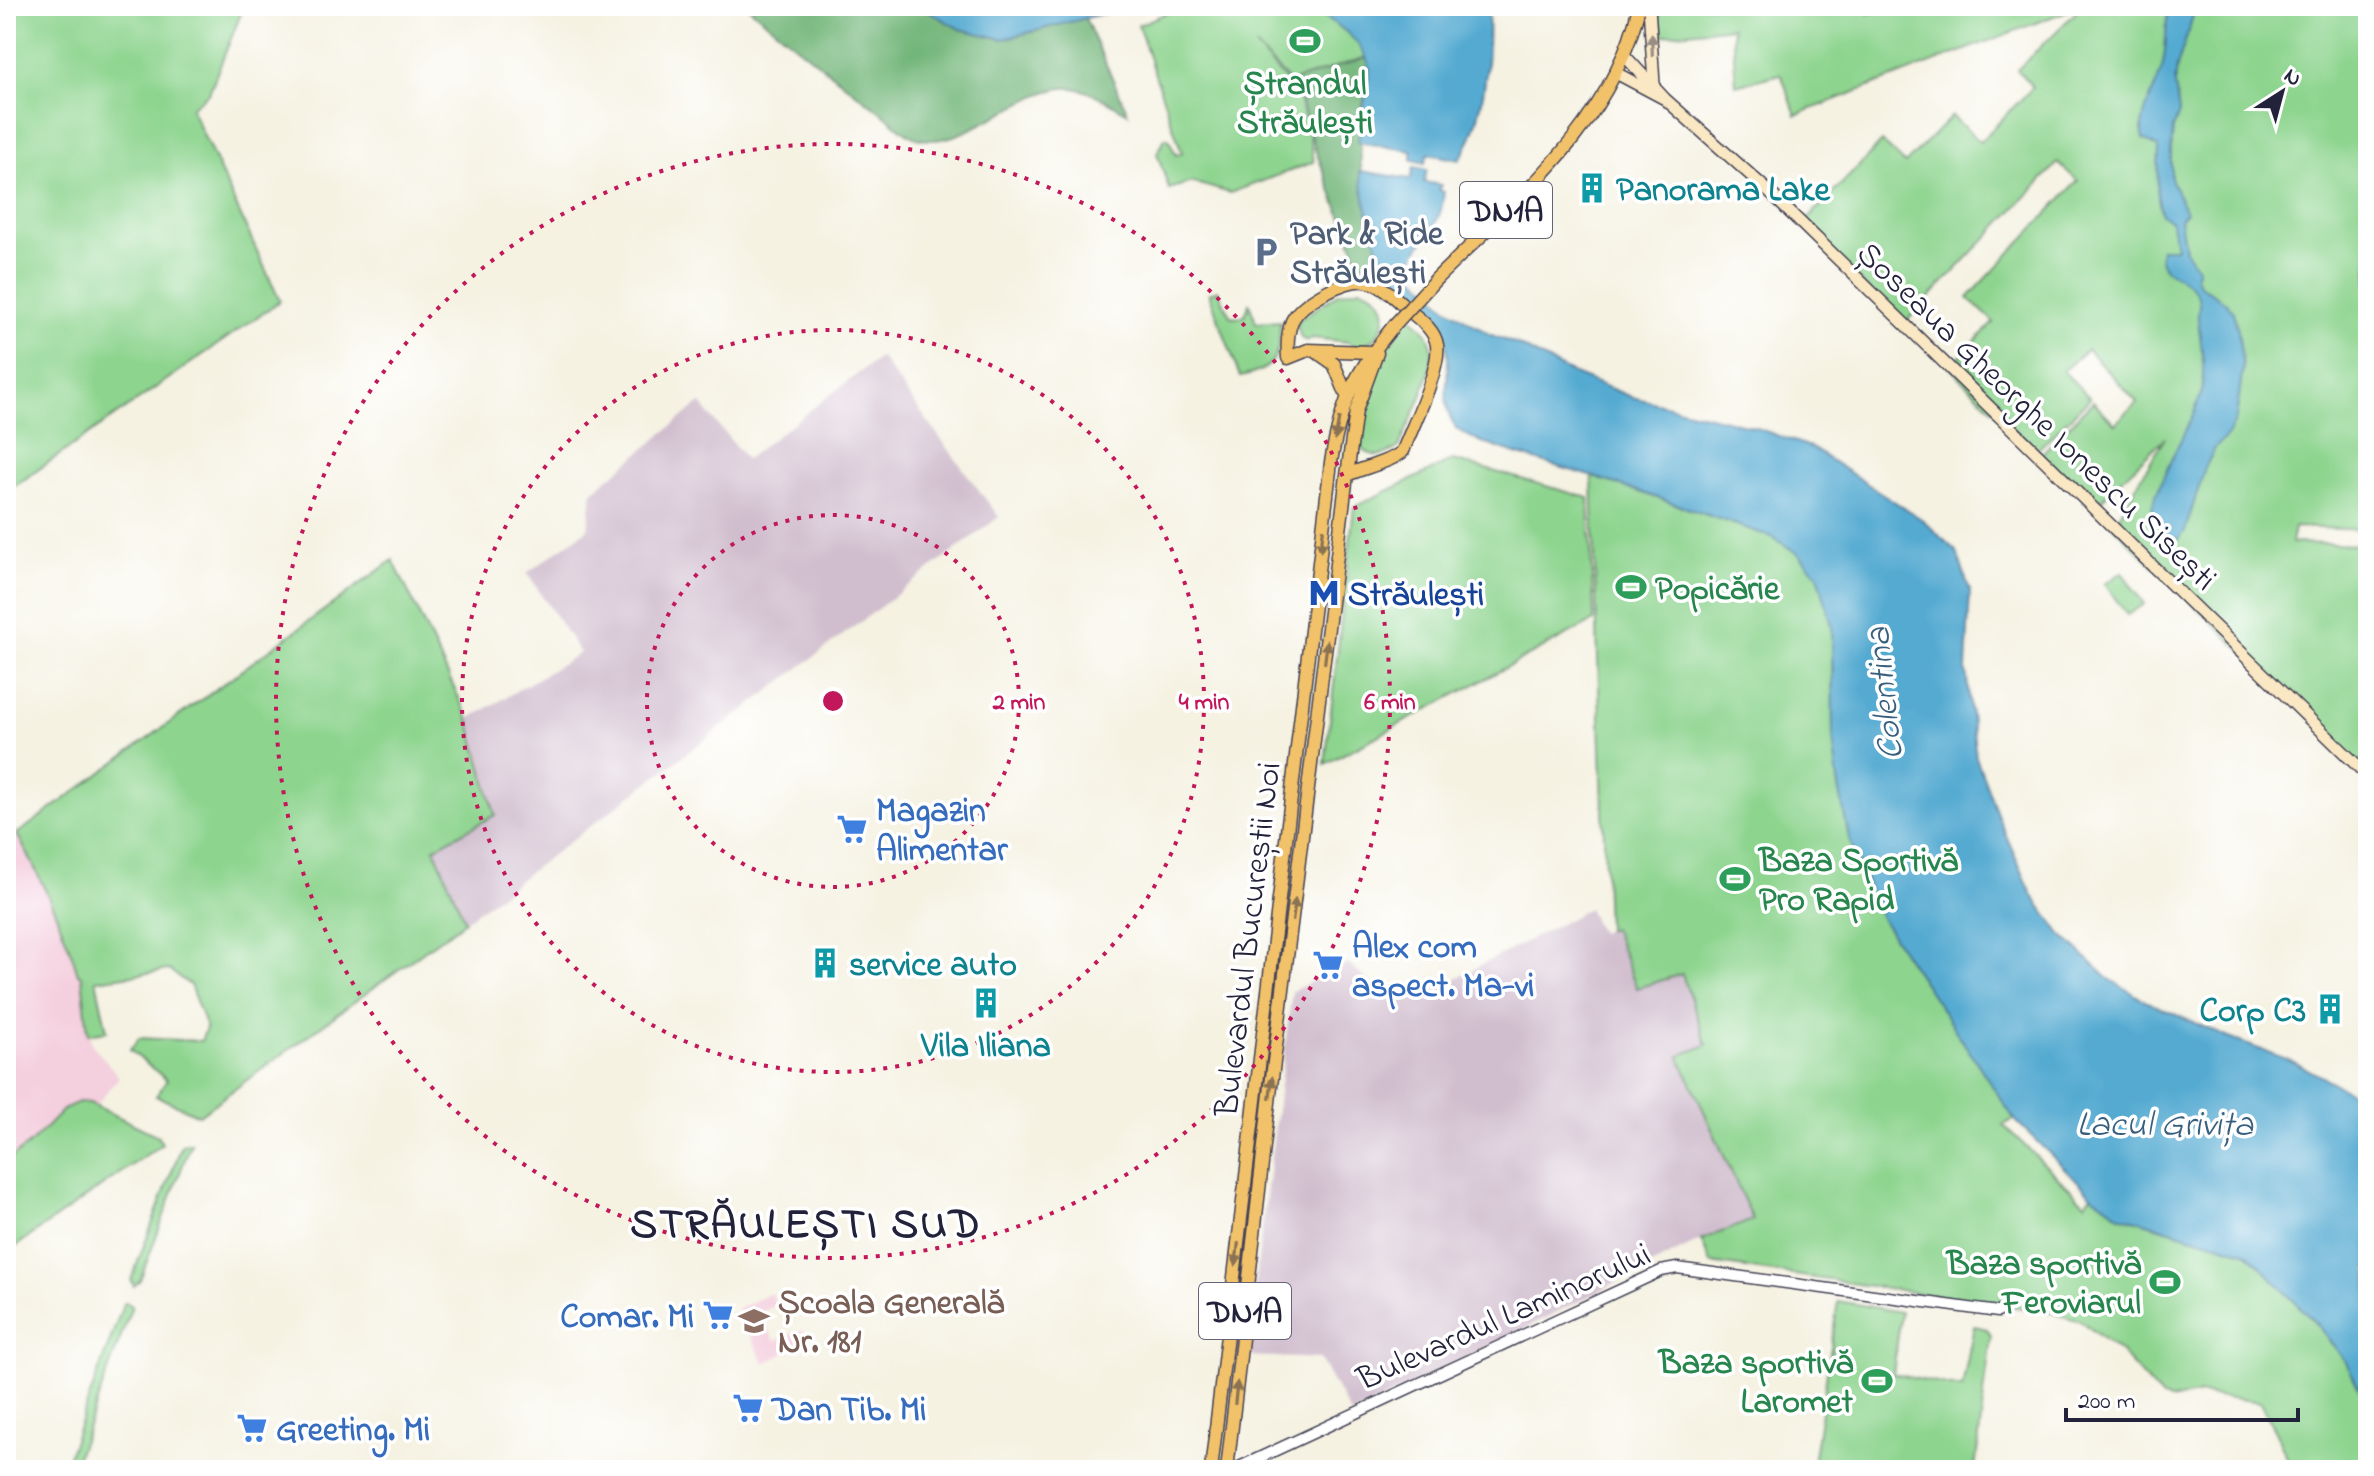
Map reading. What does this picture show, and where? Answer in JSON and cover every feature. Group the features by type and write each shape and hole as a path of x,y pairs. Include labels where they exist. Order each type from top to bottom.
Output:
{"main road":[{"name":"DN1A","path":"1616,73 1639,6"},
{"path":"1649,6 1654,84"},
{"name":"Șoseaua Gheorghe Ionescu Sisești","path":"1624,55 1665,99 1764,187 2368,776"},
{"name":"Șoseaua Gheorghe Ionescu Sisești","path":"1616,73 1665,99"},
{"name":"Bulevardul Bucureștii Noi","path":"1211,1470 1337,426 1347,396 1371,352 1437,278 1573,140 1604,97 1616,73"},
{"path":"1347,475 1373,463 1394,459 1403,451 1434,372 1438,355 1434,336 1387,291 1371,283 1355,281 1336,286 1295,316 1288,338 1288,358 1301,351 1314,350 1371,352"},
{"name":"Bulevardul Bucureștii Noi","path":"1230,1470 1229,1454 1270,1094 1347,475 1360,396 1379,348 1392,328"},
{"path":"1314,350 1334,364 1347,396"},
{"path":"1351,447 1373,463"}],"street":[{"name":"Bulevardul Laminorului","path":"1230,1470 1661,1271 1677,1268 1998,1312"},
{"path":"1229,1454 1238,1463 1245,1464"}],"shaded area":[{"path":"880,357 999,517 465,921 434,848 495,815 469,719 580,653 527,573 588,529 592,492 700,403 746,459"},
{"path":"6,814 48,890 78,973 82,975 91,1043 119,1077 96,1106 90,1103 65,1108 32,1142 6,1162"},
{"path":"1588,909 1600,933 1613,927 1682,974 1707,1046 1679,1057 1753,1220 1701,1240 1351,1415 1320,1359 1246,1356 1292,991 1348,964 1372,984 1385,990 1430,992"},
{"name":"Școala Generală Nr. 181","path":"771,1293 776,1305 760,1313 775,1341 803,1329 809,1342 764,1363 737,1309"}],"green space":[{"path":"6,6 244,6 209,93 191,108 280,301 6,492"},
{"path":"747,6 919,6 960,29 1003,39 1085,18 1128,113 1087,91 1072,88 1054,90 1035,96 954,136 935,140 917,138 903,131"},
{"path":"1183,6 1227,6 1232,10 1231,6 1309,6 1356,38 1367,57 1290,82 1255,46 1295,91 1307,123 1314,162 1230,193 1192,182 1169,189 1157,153 1165,138 1168,138 1176,155 1182,153 1138,25"},
{"path":"1656,6 1867,6 1868,14 1902,6 2080,6 1796,115 1781,74 1736,85 1732,27 1662,35"},
{"path":"2082,6 2368,6 2368,530 2294,527 2291,543 2368,545 2367,763 2363,769 2113,526 2165,437 2094,507 2040,455 2093,401 2115,424 2137,402 2087,349 2063,371 2090,398 2036,451 1949,367 1994,322 1968,298 2078,181 2058,163 1904,324 1802,225 1882,142 1905,164 1952,116 1980,142 2033,87 2017,70"},
{"path":"1367,57 1370,67 1361,127 1362,180 1374,231 1398,287 1392,290 1357,257 1315,149 1300,98 1290,82"},
{"path":"1360,288 1380,300 1384,309 1381,329 1375,337 1355,346 1348,342 1312,338 1307,341 1301,338 1297,326 1299,320 1339,293"},
{"path":"1218,290 1230,316 1244,315 1249,302 1256,323 1280,321 1277,352 1262,370 1240,377 1209,293"},
{"path":"1410,316 1424,329 1430,340 1431,364 1399,447 1383,455 1373,455 1357,445 1356,426 1376,363"},
{"path":"1453,460 1589,498 1594,621 1325,764 1354,507"},
{"name":"Baza Sportivă Pro Rapid","path":"1592,476 1772,537 1799,554 1819,575 1832,625 1833,738 1882,920 2015,1119 2003,1125 2085,1203 2092,1195 2120,1215 2248,1253 2319,1327 2346,1362 2368,1406 2368,1470 2293,1470 2261,1402 2201,1394 2171,1400 2162,1398 2121,1353 2081,1321 2044,1311 1711,1263 1701,1240 1753,1220 1679,1056 1707,1045 1682,974 1637,988 1613,928 1607,930"},
{"path":"393,560 469,719 495,815 434,848 465,921 199,1115 156,1096 167,1080 130,1050 139,1038 201,1041 206,1028 190,985 169,970 96,980 107,1031 88,1034 82,976 78,974 51,902 17,834"},
{"path":"2122,572 2144,604 2127,615 2105,584"},
{"path":"79,1102 90,1103 158,1136 162,1144 6,1253 6,1162 32,1142 65,1108"},
{"path":"191,1143 140,1280 134,1286 131,1280 182,1145"},
{"name":"Baza sportivă Laromet","path":"1838,1301 1901,1312 1893,1374 1962,1388 1974,1326 1987,1329 1991,1336 1975,1470 1812,1470"},
{"path":"126,1302 132,1306 72,1470 63,1470 123,1305"}],"water":[{"path":"919,6 1133,6 1003,39 960,29"},
{"path":"1309,6 1488,6 1487,65 1481,107 1468,145 1459,160 1428,154 1425,163 1412,160 1412,151 1358,142 1370,68 1354,39"},
{"path":"2168,6 2196,6 2177,67 2175,84 2179,113 2173,129 2171,152 2171,178 2186,212 2180,219 2185,250 2197,268 2196,277 2200,285 2227,303 2233,312 2243,368 2236,419 2205,468 2185,531 2178,540 2173,541 2154,520 2152,506 2198,403 2203,365 2196,292 2191,285 2168,271 2160,258 2161,248 2176,248 2172,222 2161,214 2157,193 2159,148 2143,139 2142,130 2163,63"},
{"name":"Lacul Grivița","path":"1414,167 1427,170 1424,182 1441,185 1439,190 1444,192 1439,215 1416,253 1413,268 1415,276 1445,306 1489,334 1518,345 1567,371 1632,397 1754,427 1810,447 1923,520 1957,552 1970,591 1966,670 1976,757 2033,896 2061,934 2108,978 2147,1002 2229,1038 2292,1061 2368,1101 2368,1406 2346,1362 2319,1327 2248,1253 2120,1215 2092,1195 2015,1120 1882,920 1849,839 1833,738 1832,625 1818,575 1799,554 1772,537 1616,484 1500,449 1457,428 1447,406 1448,357 1442,335 1401,291 1385,265 1369,217 1360,171 1411,179"}],"place":[{"name":"Ștrandul Străulești","path":"1305,41"},
{"name":"Panorama Lake","path":"1592,188"},
{"name":"Park & Ride Străulești","path":"1266,252"},
{"name":"Popicărie","path":"1631,587"},
{"name":"Străulești","path":"1324,593"},
{"name":"Magazin Alimentar","path":"852,829"},
{"name":"Baza Sportivă Pro Rapid","path":"1735,879"},
{"name":"service auto","path":"825,963"},
{"name":"Alex com aspect. Ma-vi","path":"1328,965"},
{"name":"Vila Iliana","path":"986,1003"},
{"name":"Corp C3","path":"2330,1009"},
{"name":"Baza sportivă Feroviarul","path":"2165,1282"},
{"name":"Comar. Mi","path":"718,1315"},
{"name":"Școala Generală Nr. 181","path":"754,1321"},
{"name":"Baza sportivă Laromet","path":"1877,1381"},
{"name":"Dan Tib. Mi","path":"748,1408"},
{"name":"Greeting. Mi","path":"252,1428"}],"district":[{"name":"STRĂULEȘTI SUD","path":"806,1222"}],"water label":[{"name":"Colentina","path":"1882,694"}]}
